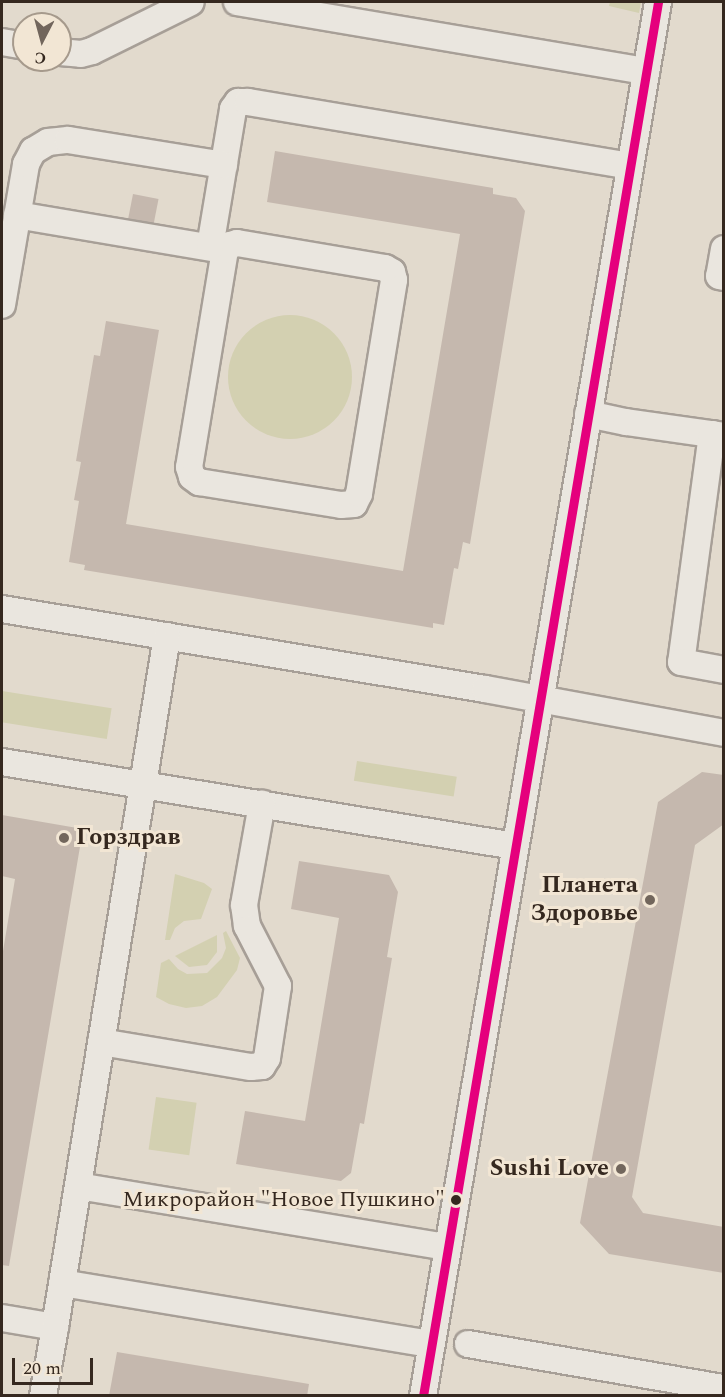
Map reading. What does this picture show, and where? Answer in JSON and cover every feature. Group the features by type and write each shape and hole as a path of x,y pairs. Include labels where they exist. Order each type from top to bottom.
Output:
{"street":[{"path":"72,53 81,54 92,51 191,2"},
{"path":"237,2 646,71"},
{"path":"423,1395 658,2"},
{"path":"17,215 218,249 237,243 385,267 392,272 392,291 359,494 354,504 341,505 200,482 192,477 189,467 218,249 224,165 233,109 238,102 630,166"},
{"path":"2,305 17,215 12,179 26,164 33,151 48,142 68,140 224,165"},
{"path":"723,249 719,276 723,277"},
{"path":"588,414 626,422 718,435 681,662 723,670"},
{"path":"2,609 485,689 540,701 723,733"},
{"path":"43,1395 167,636"},
{"path":"2,762 515,846"},
{"path":"101,1041 251,1067 262,1066 267,1058 278,987 244,916 262,804"},
{"path":"78,1186 448,1247"},
{"path":"62,1283 431,1344"},
{"path":"2,1318 55,1327"},
{"path":"468,1344 723,1388"}],"shaded area":[{"path":"610,2 641,2 639,13 609,6"},
{"path":"290,315 314,320 334,333 347,353 352,377 347,401 334,421 314,434 290,439 266,434 246,421 233,401 228,377 233,353 246,333 266,320"},
{"path":"2,691 112,708 107,739 2,722"},
{"path":"357,761 457,777 454,797 354,781"},
{"path":"175,874 204,883 212,889 201,919 184,921 175,928 170,940 165,940"},
{"path":"226,931 240,958 237,970 217,997 202,1006 186,1008 169,1004 156,997 161,963 169,959 178,969 187,974 207,973 222,958 226,948 223,933"},
{"path":"217,935 217,952 207,965 189,967 175,956"},
{"path":"156,1097 197,1103 189,1155 149,1149"}],"building":[{"path":"275,151 493,188 493,194 516,198 525,211 470,544 463,542 458,569 454,568 444,625 433,623 433,628 84,570 85,565 69,562 79,501 74,500 81,462 76,461 94,355 100,356 106,321 159,330 126,524 403,571 460,234 267,202"},
{"path":"133,194 159,199 154,224 128,219"},
{"path":"702,772 724,775 724,824 695,845 632,1197 643,1213 724,1227 724,1273 609,1254 580,1223 658,802"},
{"path":"2,815 83,829 9,1266 2,1265 2,957 15,879 2,876"},
{"path":"299,861 389,875 398,892 387,957 392,958 364,1124 360,1123 351,1173 341,1181 236,1164 245,1111 305,1121 339,918 291,909"},
{"path":"117,1352 309,1384 307,1396 109,1396"}],"transit line":[{"path":"423,1396 658,2"}],"place":[{"name":"Горздрав","path":"64,838"},
{"name":"Планета Здоровье","path":"650,900"},
{"name":"Sushi Love","path":"621,1169"},
{"name":"Микрорайон \"Новое Пушкино\"","path":"456,1200"}]}
